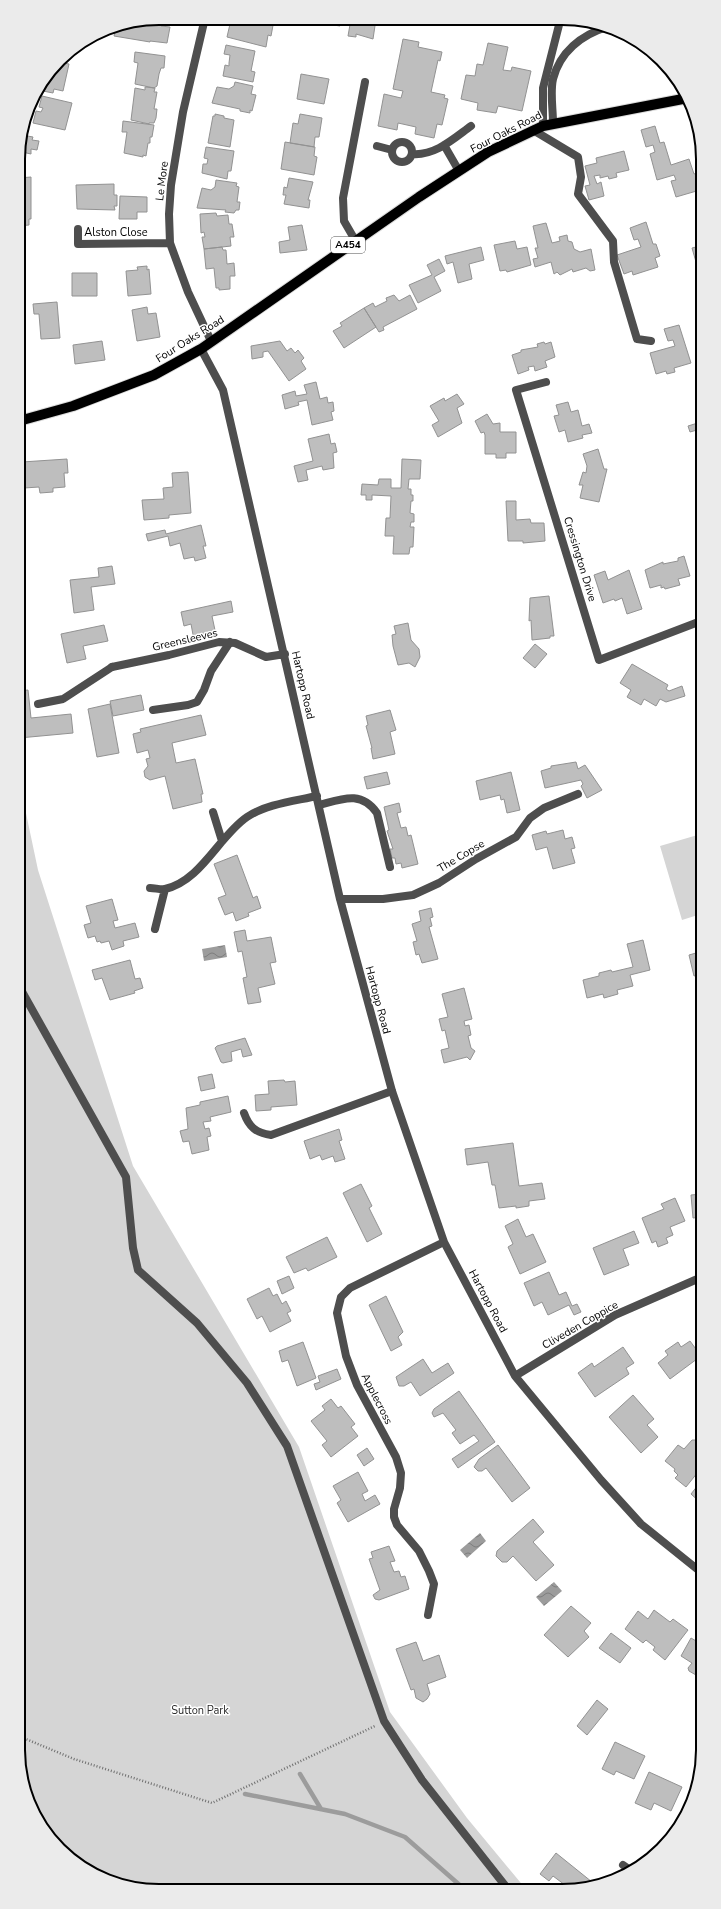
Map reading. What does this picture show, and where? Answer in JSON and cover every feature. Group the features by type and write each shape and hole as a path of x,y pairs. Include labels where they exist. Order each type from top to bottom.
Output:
{"main road":[{"name":"Four Oaks Road","path":"25,418 73,406 147,378 201,348 355,240 488,152 533,130 548,124 682,99"}],"street":[{"name":"Le More","path":"203,25 183,112 171,185 169,214 170,243 188,292 211,341"},
{"path":"548,124 542,88 559,25"},
{"path":"548,124 553,80 562,56 580,40 597,30"},
{"path":"355,240 344,221 343,198 365,82"},
{"path":"412,154 421,155 444,145 471,126"},
{"path":"533,130 578,158 581,177 578,194 613,241 614,262 637,339 651,340"},
{"path":"398,142 406,142 410,146 412,154 408,160 402,162 396,159 392,150 398,142"},
{"path":"444,145 460,171"},
{"path":"377,146 392,150"},
{"name":"Alston Close","path":"78,229 78,244 170,243"},
{"name":"Hartopp Road","path":"201,348 223,390 285,654 340,899 392,1091 444,1242 516,1376 601,1480 641,1524 696,1569"},
{"name":"Cressington Drive","path":"546,382 516,390 599,660 696,623"},
{"path":"154,710 188,705 197,702 204,690 211,671 230,642"},
{"name":"Greensleeves","path":"38,704 63,700 112,667 169,655 211,643 230,642 266,657 285,654"},
{"name":"The Copse","path":"340,899 383,899 413,895 439,883 476,859 516,837 530,818 544,808 578,794"},
{"path":"150,888 165,889 183,880 201,866 222,841 246,817 255,812 317,796"},
{"path":"319,805 349,798 359,798 372,806 377,814 390,867"},
{"path":"213,812 222,841"},
{"path":"155,929 165,889"},
{"path":"25,997 126,1177 133,1248 138,1270 197,1323 247,1383 287,1446 384,1721 422,1780 504,1884"},
{"path":"244,1113 248,1124 259,1133 271,1135 392,1091"},
{"name":"Applecross","path":"428,1615 434,1584 419,1551 397,1525 394,1517 394,1510 400,1488 401,1473 396,1457 357,1385 346,1356 337,1313 341,1298 350,1288 444,1242"},
{"name":"Cliveden Coppice","path":"516,1376 615,1315 696,1280"},
{"path":"623,1865 626,1867"}],"path":[{"path":"25,1739 74,1759 212,1803 384,1721"}],"green space":[{"name":"Sutton Park","path":"25,808 38,870 133,1166 299,1447 390,1712 467,1818 522,1884 142,1883 116,1877 100,1870 78,1856 64,1845 53,1831 43,1817 35,1801 26,1767 25,1750"},
{"path":"696,835 696,916 682,920 660,846"}],"water":[{"path":"225,945 227,957 204,961 202,949"},
{"path":"480,1533 486,1541 467,1558 460,1550"},
{"path":"554,1582 562,1591 544,1606 536,1597"}],"building":[{"path":"150,25 170,27 167,43 150,42 114,36 116,32"},
{"path":"230,25 273,25 271,36 268,35 266,47 227,37"},
{"path":"350,25 375,25 373,39 356,34 356,37 348,36"},
{"path":"403,39 419,42 418,47 442,52 440,61 438,60 431,92 445,95 444,98 448,99 442,125 437,124 434,138 415,134 416,127 398,123 397,130 378,126 384,94 401,98 403,91 393,89"},
{"path":"488,43 508,47 503,70 511,71 512,67 531,71 522,111 498,106 496,113 477,110 478,103 461,99 466,75 475,76 477,64 483,65"},
{"path":"226,45 255,51 251,71 255,72 253,82 223,76 225,65 229,66 230,55 224,54"},
{"path":"135,52 165,56 164,68 161,68 157,86 154,88 135,84 138,63 134,62"},
{"path":"64,64 69,64 63,91 54,89 53,93 44,91"},
{"path":"301,74 329,79 324,104 297,99"},
{"path":"235,82 253,86 251,94 256,95 252,111 250,110 250,113 240,111 240,109 212,103 217,87 229,89 234,86"},
{"path":"145,87 155,88 154,92 157,92 154,109 157,109 156,118 154,123 149,124 131,120 135,88 145,90"},
{"path":"42,96 72,103 65,130 33,123 36,111 41,112 43,108 39,107"},
{"path":"215,114 234,120 230,147 208,143 213,116 215,116"},
{"path":"300,114 322,118 319,137 315,137 314,147 290,143 293,123 298,124"},
{"path":"123,121 154,125 152,137 150,137 150,143 148,143 146,156 143,155 143,157 124,153 127,132 122,132"},
{"path":"655,126 660,143 664,142 671,165 689,159 694,174 696,173 696,191 676,197 671,181 676,180 674,175 657,180 650,154 655,152 653,145 646,147 641,130"},
{"path":"27,136 33,137 32,140 39,141 37,150 31,149 31,154 25,153"},
{"path":"285,142 315,147 314,156 317,157 314,175 281,169"},
{"path":"206,147 234,151 231,171 228,171 227,179 202,173 203,164 207,164 208,159 204,158"},
{"path":"624,151 629,170 616,173 617,177 609,179 608,176 600,178 600,175 594,176 597,184 601,182 604,196 589,200 585,186 590,185 585,166 597,163 596,158"},
{"path":"31,177 31,219 29,219 29,225 25,225 25,178"},
{"path":"289,178 313,182 308,200 310,200 309,208 284,204 286,195 283,195 284,187 287,188"},
{"path":"216,180 237,183 236,186 239,187 237,202 240,202 239,210 236,210 234,213 225,212 226,210 197,208 202,188 211,190 215,187"},
{"path":"114,184 114,195 117,195 117,206 114,206 115,210 77,209 76,185"},
{"path":"120,196 147,197 147,212 137,212 137,219 119,219"},
{"path":"216,213 217,216 228,215 229,224 232,224 234,237 230,237 231,246 204,249 202,237 205,237 204,232 201,233 200,214"},
{"path":"646,222 653,244 656,244 660,256 655,258 658,267 633,275 632,271 624,274 617,255 641,247 638,239 634,240 630,228"},
{"path":"546,223 552,243 560,241 559,237 567,235 568,241 572,242 574,249 580,252 591,249 595,270 590,271 586,268 573,272 572,269 560,275 557,272 554,274 551,262 535,267 533,259 538,258 535,248 538,248 533,226"},
{"path":"302,225 307,250 280,253 279,242 290,240 288,227"},
{"path":"515,241 517,249 527,247 531,265 507,272 506,270 500,271 494,245"},
{"path":"222,247 223,250 226,250 227,264 234,263 235,276 230,276 230,289 219,290 219,288 216,288 214,268 206,269 204,249"},
{"path":"481,247 484,260 469,264 472,279 458,283 453,262 447,264 445,256"},
{"path":"696,247 696,262 692,248"},
{"path":"439,259 445,271 434,277 441,291 418,303 409,285 432,275 427,265"},
{"path":"147,266 147,270 149,269 151,294 128,296 126,271 138,270 137,267"},
{"path":"72,273 97,273 97,296 72,296"},
{"path":"394,295 399,301 410,295 417,309 383,327 384,330 379,332 364,308 373,303 375,307 387,301 386,298"},
{"path":"57,302 60,338 41,339 39,314 34,314 33,304"},
{"path":"147,307 148,314 156,313 160,337 137,341 132,310"},
{"path":"364,308 376,327 344,348 333,331 342,326 340,323"},
{"path":"679,325 691,363 674,368 675,372 667,374 666,371 656,374 650,353 675,346 673,340 668,341 664,329"},
{"path":"102,341 105,360 75,364 73,345"},
{"path":"280,341 287,351 291,348 295,353 298,350 304,358 301,361 306,369 289,381 268,351 263,352 263,357 252,359 251,346"},
{"path":"544,342 545,344 551,342 555,357 545,361 547,367 535,371 534,366 528,367 529,370 518,374 512,355 521,352 521,350 538,347 537,344"},
{"path":"316,382 320,399 327,397 328,403 333,402 334,411 331,412 333,420 312,425 307,400 298,402 299,405 285,409 282,395 295,391 296,396 307,394 304,385"},
{"path":"457,394 464,404 457,408 462,423 438,437 432,425 439,421 430,406 444,398 445,401"},
{"path":"568,402 571,412 578,410 582,426 589,424 592,433 582,435 583,438 568,442 565,430 559,432 554,416 559,415 556,405"},
{"path":"487,414 493,424 500,423 500,432 516,432 516,453 506,453 506,458 496,458 496,454 485,454 485,435 484,432 481,433 475,421"},
{"path":"696,424 696,430 690,432 688,426"},
{"path":"329,434 331,444 335,443 337,452 333,453 334,468 323,470 322,466 306,470 308,480 298,482 294,466 313,461 308,439"},
{"path":"598,449 604,469 607,469 599,502 580,498 583,485 579,485 583,472 586,473 587,466 583,454"},
{"path":"67,459 68,473 64,473 65,487 53,488 53,492 40,493 39,487 25,488 25,462"},
{"path":"402,459 421,460 420,479 409,479 408,489 411,489 411,495 413,495 410,513 414,514 414,522 411,522 410,527 414,527 413,547 410,547 409,554 393,554 394,536 385,536 386,518 390,518 391,496 372,495 372,500 366,500 366,495 361,495 362,484 378,485 379,479 391,479 391,488 401,488"},
{"path":"188,472 191,513 169,515 169,518 144,520 142,500 164,499 163,488 173,487 172,473"},
{"path":"506,501 516,501 516,520 530,519 531,523 544,523 545,541 523,543 523,541 508,541"},
{"path":"201,525 206,546 203,546 206,558 195,561 194,557 184,559 180,543 170,546 168,536 148,541 146,534 165,530 166,534"},
{"path":"684,556 690,576 678,579 680,585 665,589 664,587 661,588 661,585 650,588 645,570 663,562 663,564 678,561 678,558"},
{"path":"112,566 115,584 91,587 94,610 74,613 70,580 99,577 98,568"},
{"path":"629,570 642,609 627,614 622,598 603,603 594,575 605,571 608,580"},
{"path":"549,596 554,636 550,636 550,638 532,640 531,620 529,621 530,598"},
{"path":"231,601 233,612 212,616 216,635 194,640 191,624 184,626 181,612"},
{"path":"408,623 411,640 419,649 420,657 415,667 409,663 398,665 393,646 392,635 396,634 394,626"},
{"path":"104,625 108,641 83,646 86,659 67,663 61,634"},
{"path":"535,644 547,654 535,668 523,658"},
{"path":"632,664 668,685 666,689 669,691 682,686 685,696 666,702 660,699 656,706 644,699 641,705 627,697 631,690 620,683"},
{"path":"25,690 28,690 31,718 71,714 73,733 25,737"},
{"path":"141,695 144,710 113,716 110,701"},
{"path":"110,704 119,753 97,757 88,709"},
{"path":"390,710 396,730 390,732 395,754 373,759 372,748 366,726 368,725 366,716"},
{"path":"201,715 206,735 172,743 176,763 195,759 203,794 201,794 202,802 173,809 165,776 150,780 145,777 144,771 148,766 146,759 150,758 148,750 137,753 133,734 141,732 140,729"},
{"path":"576,762 578,769 585,765 602,790 587,798 581,786 583,784 581,780 545,788 541,771 551,768 551,766"},
{"path":"387,772 390,784 367,789 364,777"},
{"path":"511,772 520,810 507,813 504,799 501,800 500,795 480,800 476,781"},
{"path":"399,803 401,812 397,813 401,828 406,827 408,836 411,835 418,864 402,868 401,863 396,864 395,858 392,858 390,849 393,849 387,831 389,830 384,807"},
{"path":"563,830 565,839 572,837 575,848 571,849 575,863 553,869 547,847 536,850 532,835 546,831 547,834"},
{"path":"237,855 253,898 257,896 261,908 248,913 249,916 236,921 233,912 225,915 218,898 226,895 214,864"},
{"path":"112,899 118,920 113,921 115,928 135,923 139,937 123,941 124,946 112,950 109,941 101,943 100,941 97,942 95,936 88,938 84,925 91,923 86,906"},
{"path":"431,908 433,917 430,918 432,926 429,927 438,959 422,963 419,954 416,955 413,942 417,941 412,924 421,921 419,911"},
{"path":"245,930 247,941 271,937 276,962 270,963 275,984 258,988 261,1002 248,1004 243,978 247,977 242,951 238,952 234,932"},
{"path":"643,940 650,970 630,975 633,986 617,990 618,994 604,998 603,994 587,998 583,980 599,976 599,973 611,970 612,972 633,967 627,944"},
{"path":"696,953 696,975 694,976 689,955"},
{"path":"130,960 135,979 140,978 143,988 134,991 135,993 110,1000 102,978 95,980 92,970"},
{"path":"464,988 472,1019 464,1021 465,1026 469,1025 471,1035 468,1036 471,1048 475,1051 470,1060 467,1057 444,1063 441,1050 449,1048 445,1030 442,1031 439,1019 448,1017 442,994"},
{"path":"245,1038 252,1055 243,1057 241,1049 231,1052 232,1061 221,1062 215,1048 217,1046"},
{"path":"212,1074 215,1088 201,1091 198,1077"},
{"path":"284,1080 285,1082 295,1081 297,1105 271,1107 271,1110 256,1111 255,1095 269,1094 268,1081"},
{"path":"228,1096 231,1112 210,1117 211,1121 203,1122 205,1129 209,1128 211,1136 207,1137 209,1150 192,1154 189,1141 183,1142 180,1131 188,1129 186,1108 200,1105 200,1102"},
{"path":"339,1129 342,1140 339,1141 345,1159 335,1162 333,1156 322,1160 320,1155 310,1159 304,1141"},
{"path":"513,1143 519,1186 542,1183 545,1199 529,1201 529,1206 499,1208 495,1185 492,1185 488,1162 467,1165 465,1149"},
{"path":"361,1184 372,1206 369,1208 382,1234 367,1242 343,1193"},
{"path":"691,1195 696,1195 696,1218 693,1218"},
{"path":"675,1198 685,1221 670,1227 673,1235 666,1238 668,1243 658,1247 656,1241 652,1243 642,1218 664,1209 661,1204"},
{"path":"518,1219 526,1237 533,1234 546,1262 520,1274 508,1247 513,1244 505,1226"},
{"path":"634,1231 639,1243 623,1249 629,1265 604,1275 593,1248"},
{"path":"327,1237 337,1257 308,1271 306,1268 294,1273 286,1257"},
{"path":"549,1272 559,1295 566,1292 572,1306 577,1304 581,1312 574,1315 569,1305 548,1315 542,1302 534,1306 524,1283"},
{"path":"289,1276 294,1288 282,1294 277,1281"},
{"path":"269,1288 273,1296 277,1294 282,1304 286,1301 291,1311 287,1313 291,1321 270,1332 262,1316 257,1319 247,1299"},
{"path":"386,1296 403,1332 398,1337 402,1345 391,1351 369,1305"},
{"path":"690,1341 696,1349 696,1360 670,1379 658,1363 668,1355 665,1351 678,1342 681,1347"},
{"path":"303,1342 316,1378 297,1386 288,1360 282,1362 279,1351"},
{"path":"623,1347 634,1363 626,1368 629,1374 595,1397 578,1373 592,1363 594,1367"},
{"path":"423,1359 432,1373 448,1363 454,1373 420,1396 411,1382 404,1386 399,1386 396,1377"},
{"path":"337,1369 341,1379 316,1390 314,1384 320,1382 318,1376"},
{"path":"459,1391 495,1442 458,1468 452,1459 479,1441 474,1435 460,1444 452,1433 456,1430 443,1413 434,1417 432,1413 434,1409"},
{"path":"633,1395 654,1419 647,1425 658,1437 641,1453 609,1417"},
{"path":"331,1399 338,1408 341,1406 355,1424 351,1427 358,1436 331,1457 322,1445 327,1441 311,1421 325,1410 322,1406"},
{"path":"692,1440 696,1440 696,1474 686,1487 675,1478 678,1475 674,1471 675,1469 665,1461 678,1445 684,1449"},
{"path":"498,1445 530,1488 512,1502 486,1468 482,1471 478,1471 474,1467 479,1459"},
{"path":"367,1448 374,1459 364,1466 357,1455"},
{"path":"358,1472 368,1491 362,1494 365,1501 375,1495 380,1504 348,1522 337,1503 341,1500 333,1486"},
{"path":"696,1488 696,1499 691,1494"},
{"path":"533,1519 544,1532 533,1542 554,1565 536,1581 513,1556 507,1562 502,1562 496,1556 497,1551"},
{"path":"389,1546 395,1561 390,1562 394,1572 399,1571 401,1577 405,1576 409,1589 379,1600 375,1599 373,1595 380,1590 369,1559 373,1558 371,1552"},
{"path":"571,1606 591,1623 584,1631 589,1637 568,1657 544,1635"},
{"path":"654,1610 670,1622 673,1619 688,1630 665,1660 653,1650 655,1647 646,1640 643,1643 625,1629 638,1611 648,1619"},
{"path":"611,1633 631,1648 620,1663 599,1648"},
{"path":"691,1638 696,1641 696,1675 689,1671 688,1668 692,1663 681,1656"},
{"path":"416,1642 423,1661 439,1655 446,1677 427,1684 430,1694 423,1702 416,1698 414,1689 411,1690 396,1649"},
{"path":"597,1700 608,1709 587,1735 577,1726"},
{"path":"615,1742 645,1756 634,1779 616,1771 614,1775 602,1769"},
{"path":"649,1772 682,1787 671,1811 654,1803 651,1810 635,1803"},
{"path":"556,1853 590,1881 564,1884 553,1876 549,1881 540,1874"}],"waterway":[{"path":"300,1774 321,1809"},
{"path":"245,1794 345,1814 405,1837 458,1884"}]}
